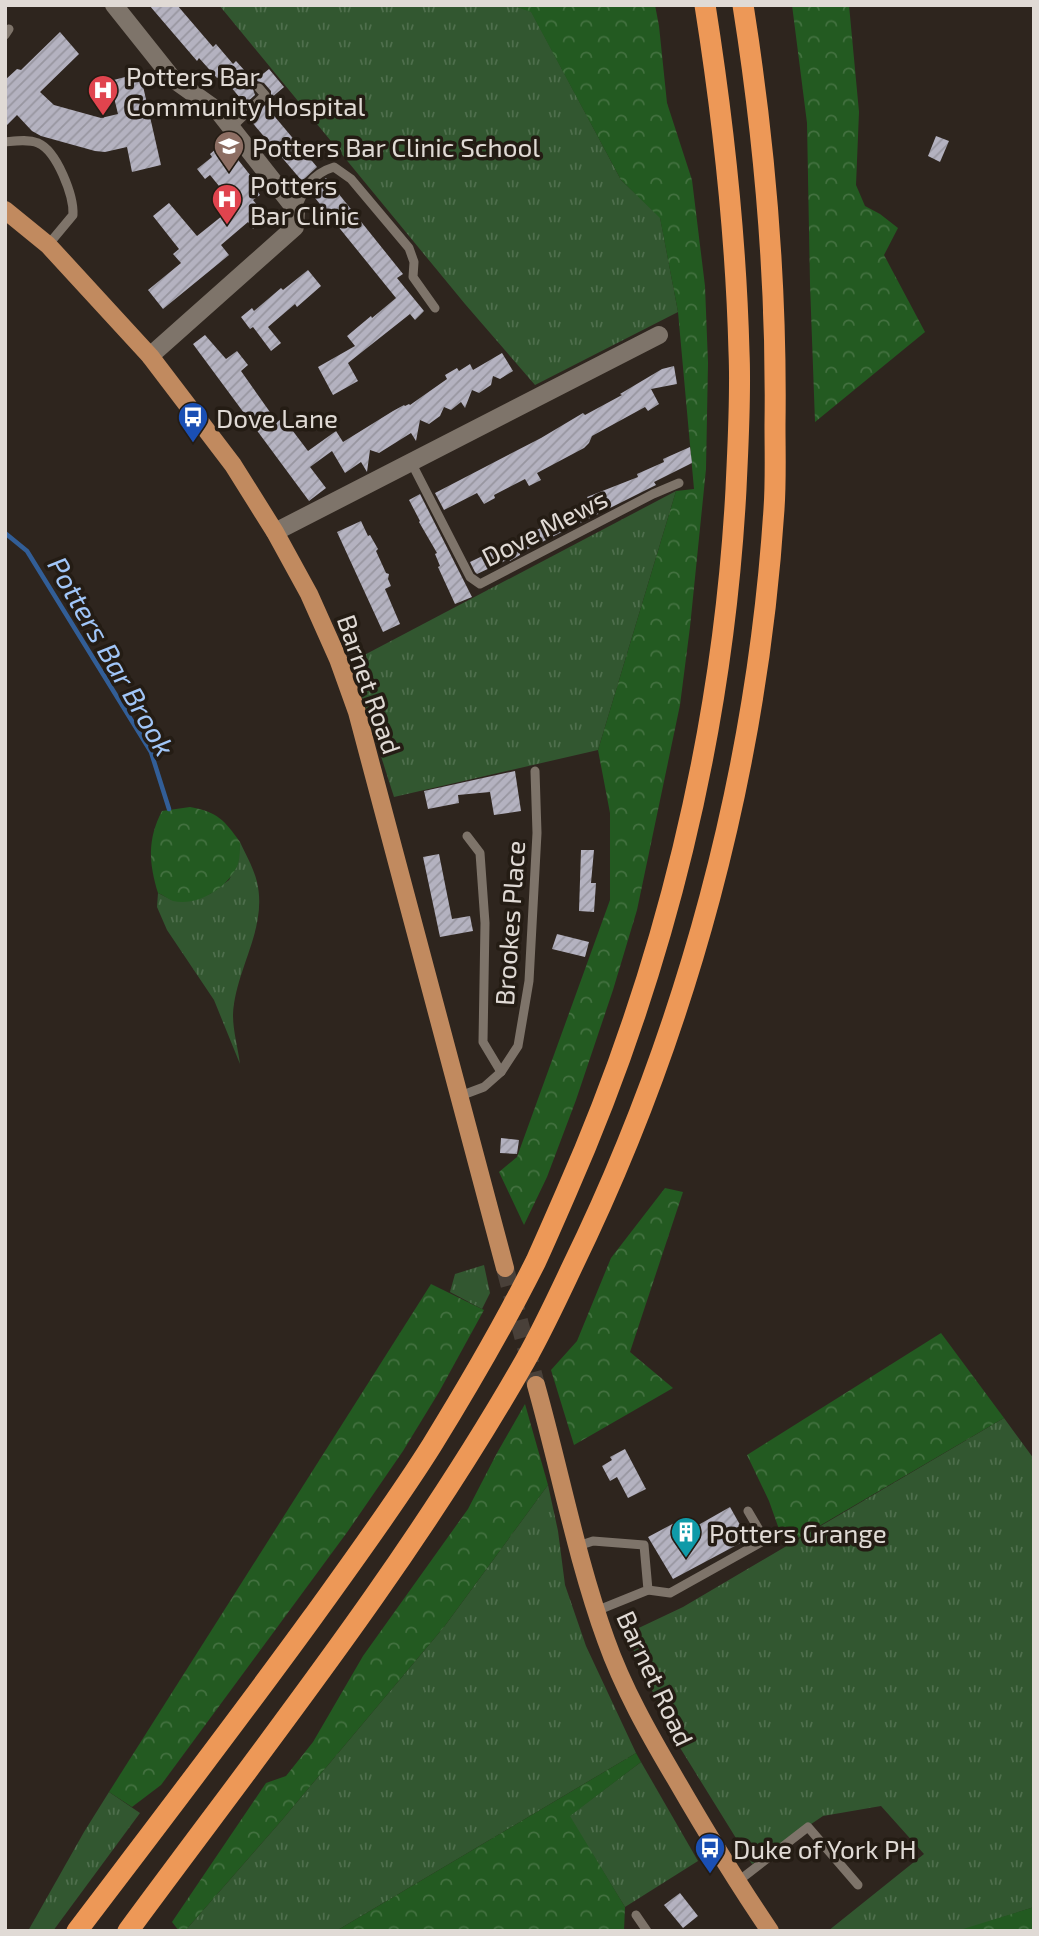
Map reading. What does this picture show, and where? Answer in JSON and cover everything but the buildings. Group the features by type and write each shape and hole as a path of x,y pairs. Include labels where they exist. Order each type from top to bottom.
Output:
{"highway":[{"path":"691,5 713,59"},
{"path":"77,1931 287,1653 362,1550 431,1447 536,1260 591,1137 650,973 686,838 707,737 720,654 738,451 740,356 735,252 705,5"},
{"path":"128,1931 380,1588 436,1507 504,1396 548,1317 596,1219 635,1127 670,1031 698,941 740,769 762,629 774,507 776,362 770,218 743,5"},
{"path":"752,5 752,62"}],"main road":[{"name":"Barnet Road","path":"5,210 48,245 150,356 233,465 275,532 314,605 338,659 356,712 506,1268"},
{"name":"Barnet Road","path":"536,1385 578,1546 607,1643 635,1706 737,1882 770,1931"}],"street":[{"path":"114,5 173,79 218,111 296,210 295,227 150,356"},
{"path":"275,532 659,335"}],"lane":[{"path":"231,128 265,96 259,88"},
{"path":"5,142 37,143 48,149 72,196 73,215 48,245"},
{"path":"296,210 304,190 320,172 334,167 352,179 409,248 414,262 413,277 435,307"},
{"name":"Dove Mews","path":"411,462 470,578 480,584 679,483"},
{"name":"Brookes Place","path":"460,1096 484,1087 501,1072 518,1046 529,981 537,832 535,771"},
{"name":"Brookes Place","path":"467,836 480,853 485,923 483,1042 501,1072"},
{"path":"596,1611 648,1590 670,1593 765,1540 748,1511"},
{"path":"578,1546 593,1541 644,1545 648,1590"},
{"path":"737,1882 808,1827 858,1885"},
{"path":"636,1915 647,1931"}],"green space":[{"path":"219,5 511,5 531,11 621,180 660,217 678,312 535,385"},
{"path":"511,5 655,5 667,103 692,180 705,286 708,363 706,469 680,705 637,910 576,1100 547,1177 524,1225 499,1172 517,1157 610,900 610,813 598,750 676,491 694,489 678,312 660,218 621,180 531,12"},
{"path":"792,5 849,5 859,112 856,185 865,206 898,228 884,255 925,332 815,422 807,123"},
{"path":"676,491 598,750 394,797 351,662"},
{"path":"190,807 214,814 225,823 240,842 239,859 228,880 212,893 192,901 173,901 158,893 151,862 152,842 162,811"},
{"path":"240,842 256,877 259,899 255,933 239,981 233,1015 240,1064 214,1000 167,930 157,907 158,893 172,900 210,894 229,880 238,863"},
{"path":"665,1188 683,1192 630,1352 673,1388 574,1445 551,1370 577,1341 611,1258"},
{"path":"484,1265 490,1293 482,1309 450,1292 455,1274"},
{"path":"431,1284 484,1310 439,1392 403,1451 348,1531 161,1785 132,1807 109,1792"},
{"path":"941,1333 1004,1418 785,1546 769,1501 747,1455"},
{"path":"525,1404 548,1485 444,1627 282,1820 185,1931 179,1931 172,1922 266,1783 286,1776 313,1742 363,1656 468,1509"},
{"path":"1004,1418 1034,1459 1034,1907 960,1931 828,1931 924,1854 881,1806 823,1816 752,1864 674,1738 626,1634 683,1607"},
{"path":"548,1485 558,1531 565,1585 586,1646 636,1753 336,1931 185,1931 444,1627"},
{"path":"636,1753 641,1762 570,1816 625,1907 624,1931 336,1931"},
{"path":"641,1762 698,1861 625,1907 569,1816"},
{"path":"109,1792 140,1813 53,1931 28,1931 84,1832"},
{"path":"1034,1907 1034,1931 960,1931 963,1929"}],"waterway":[{"name":"Potters Bar Brook","path":"5,533 27,551 151,752 169,809"}],"tunnel":[{"path":"505,1268 536,1385"}],"place":[{"name":"Potters Bar Community Hospital","path":"103,117"},
{"name":"Potters Bar Clinic School","path":"229,173"},
{"name":"Potters Bar Clinic","path":"227,226"},
{"name":"Dove Lane","path":"193,444"},
{"name":"Potters Grange","path":"686,1559"},
{"name":"Duke of York PH","path":"710,1875"}]}
